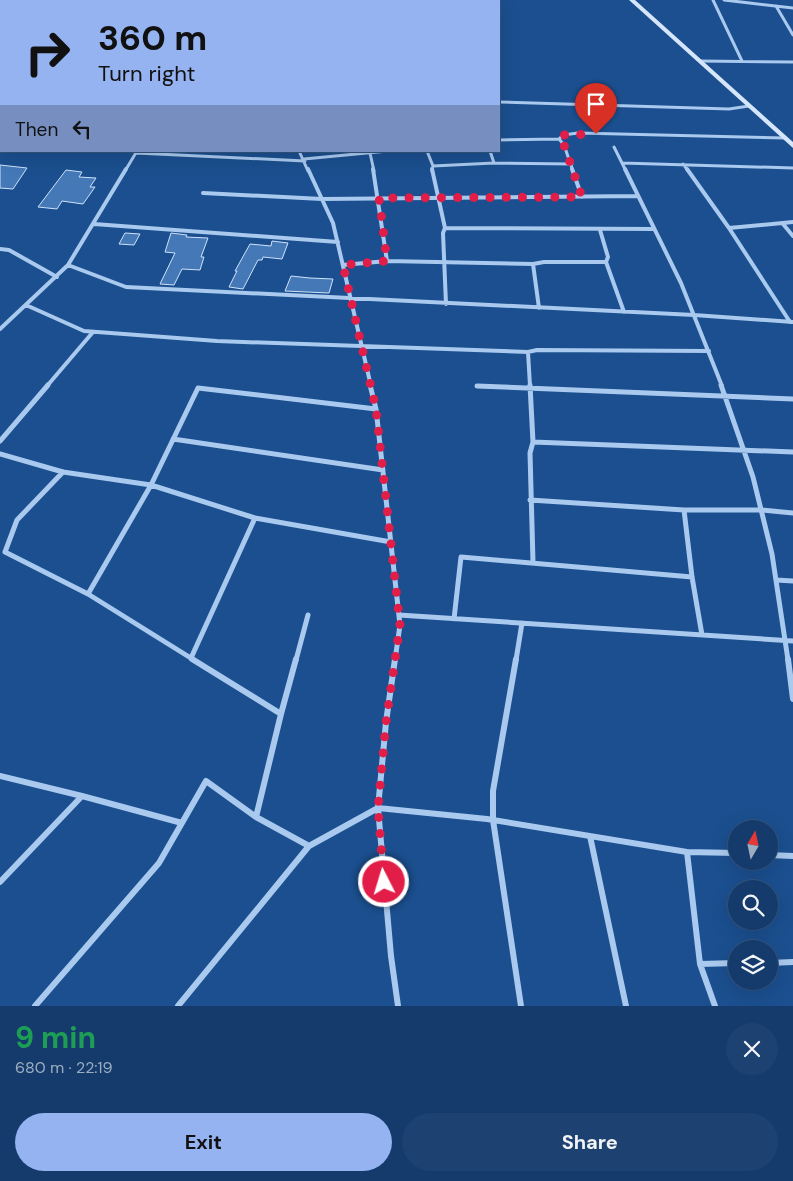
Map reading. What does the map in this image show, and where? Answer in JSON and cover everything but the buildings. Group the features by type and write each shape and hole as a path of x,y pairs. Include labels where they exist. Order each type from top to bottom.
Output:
{"street":[{"path":"632,0 793,146"},
{"path":"713,0 742,61"},
{"path":"724,0 793,8"},
{"path":"776,6 793,35"},
{"path":"700,61 793,62"},
{"path":"500,102 729,109 749,106"},
{"path":"500,140 559,139 563,135 578,133 785,138"},
{"path":"559,139 564,145 572,164 582,197"},
{"path":"614,147 681,283 709,351 743,450 761,510 790,640 793,699"},
{"path":"0,329 68,265 136,152 304,160 379,152"},
{"path":"300,152 333,224 376,409 400,625 386,722 378,808 390,956 398,1006"},
{"path":"427,152 433,166 432,171 445,228 443,233 446,304"},
{"path":"490,152 494,163"},
{"path":"370,153 379,198 387,261"},
{"path":"433,166 494,163 572,164"},
{"path":"622,163 793,168"},
{"path":"683,164 729,228 791,322"},
{"path":"203,193 322,199 637,196"},
{"path":"729,228 793,222"},
{"path":"94,224 338,242"},
{"path":"783,224 793,236"},
{"path":"445,228 654,230"},
{"path":"600,230 608,257 606,262 624,312"},
{"path":"0,249 10,250 57,277"},
{"path":"343,265 387,261 533,264 544,262 606,262"},
{"path":"533,264 539,308"},
{"path":"68,265 126,287 351,300 694,315 791,322"},
{"path":"26,305 84,331 217,342 528,352 537,350 709,351"},
{"path":"0,441 93,332"},
{"path":"528,352 533,442 530,452 533,562"},
{"path":"477,386 793,399"},
{"path":"88,594 151,485 198,388 376,409"},
{"path":"174,439 383,470"},
{"path":"533,442 793,452"},
{"path":"0,454 63,472 151,485 255,518 391,542"},
{"path":"63,472 17,520 5,552 88,594 281,714"},
{"path":"530,500 684,510 761,510 793,513"},
{"path":"684,510 692,577 702,634"},
{"path":"191,658 255,518"},
{"path":"454,619 461,557 692,577"},
{"path":"776,580 793,581"},
{"path":"256,817 308,615"},
{"path":"399,615 790,640"},
{"path":"521,1006 493,820 492,791 522,623"},
{"path":"0,776 182,823"},
{"path":"35,1006 159,863 206,781 256,817 309,846"},
{"path":"0,882 82,796"},
{"path":"178,1006 309,846 378,808 493,820 687,852 728,854"},
{"path":"590,836 626,1006"},
{"path":"687,852 700,964 715,1006"},
{"path":"778,855 793,856"},
{"path":"778,962 793,962"},
{"path":"700,964 728,963"}],"route":[{"path":"384,882 378,808 386,722 400,625 376,409 343,265 387,261 379,198 582,197 572,164 564,145 559,139 563,135 578,133 596,134"}]}
